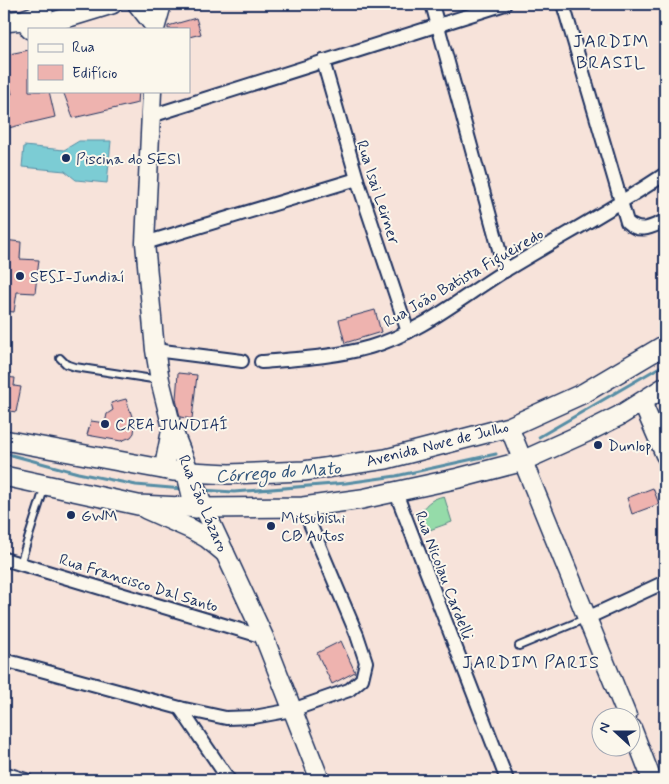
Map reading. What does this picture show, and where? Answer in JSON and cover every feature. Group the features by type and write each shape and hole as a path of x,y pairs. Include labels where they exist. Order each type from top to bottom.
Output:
{"main road":[{"path":"4,22 23,20 47,7 68,4"},
{"path":"32,28 112,4"},
{"path":"137,4 155,28"},
{"path":"155,28 162,4"},
{"path":"4,35 28,29"},
{"name":"Rua São Lázaro","path":"152,92 145,243 160,380 172,428 194,492 264,636 320,780"},
{"name":"Avenida Nove de Julho","path":"4,476 138,505 194,492 229,474 304,471 386,459 511,432 584,393 665,345"},
{"name":"Avenida Nove de Julho","path":"4,440 164,469 194,492 303,507 396,493 460,478 589,431 665,387"},
{"path":"642,402 665,455"},
{"path":"164,469 172,428"},
{"path":"511,432 623,706"},
{"path":"138,505 191,529 224,552"},
{"path":"642,754 652,780"}],"street":[{"path":"432,4 505,271"},
{"path":"151,116 505,4"},
{"path":"563,4 627,222 634,228 645,229 665,222"},
{"name":"Rua Isai Leirner","path":"323,61 357,179 408,332"},
{"name":"Rua João Batista Figueiredo","path":"261,362 306,358 371,347 408,332 505,271 621,204 665,174"},
{"path":"145,243 357,179"},
{"path":"156,350 242,361"},
{"name":"Rua Nicolau Cardelli","path":"396,493 507,780"},
{"path":"4,660 180,708 226,718 254,717 292,710 349,690 362,678 366,662 303,507"},
{"name":"Rua Francisco Dal Santo","path":"4,559 264,636"},
{"path":"588,618 665,582"},
{"path":"180,708 228,780"},
{"path":"4,773 26,780"}],"lane":[{"path":"60,358 66,364 75,367 160,380"},
{"path":"20,564 46,485"},
{"path":"519,646 588,618"}],"green space":[{"path":"444,496 452,522 424,532 418,516 428,503"}],"water":[{"name":"Piscina do SESI","path":"79,141 111,141 107,183 76,180 65,171 22,167 24,146 64,150"}],"building":[{"path":"196,18 201,34 190,37 190,28 168,28 168,26"},
{"path":"28,50 28,92 49,92 55,117 4,129 4,96 12,94 4,55"},
{"path":"63,92 139,92 138,103 73,118"},
{"name":"SESI-Jundiaí","path":"4,240 21,242 20,259 39,260 35,293 17,292 14,312 4,311"},
{"path":"375,310 381,332 345,343 339,320"},
{"path":"178,373 197,375 192,419 180,417 176,399"},
{"path":"4,377 15,378 14,386 21,387 16,412 4,410"},
{"path":"126,399 135,425 134,433 131,437 121,441 87,435 91,421 105,423 107,414 113,410 111,403"},
{"path":"653,488 659,504 632,514 627,498"},
{"path":"341,641 355,672 332,684 317,653"}],"waterway":[{"name":"Córrego do Mato","path":"539,437 665,364"},
{"name":"Córrego do Mato","path":"4,453 78,473 136,485 183,489"},
{"name":"Córrego do Mato","path":"202,490 234,492 346,483 396,476 496,454"}],"place":[{"name":"Piscina do SESI","path":"66,158"},
{"name":"SESI-Jundiaí","path":"20,276"},
{"name":"CREA JUNDIAÍ","path":"105,424"},
{"name":"Dunlop","path":"598,445"},
{"name":"GWM","path":"71,515"},
{"name":"Mitsubishi CB Autos","path":"271,526"}],"district":[{"name":"JARDIM BRASIL","path":"611,51"},
{"name":"JARDIM PARIS","path":"531,662"}]}
